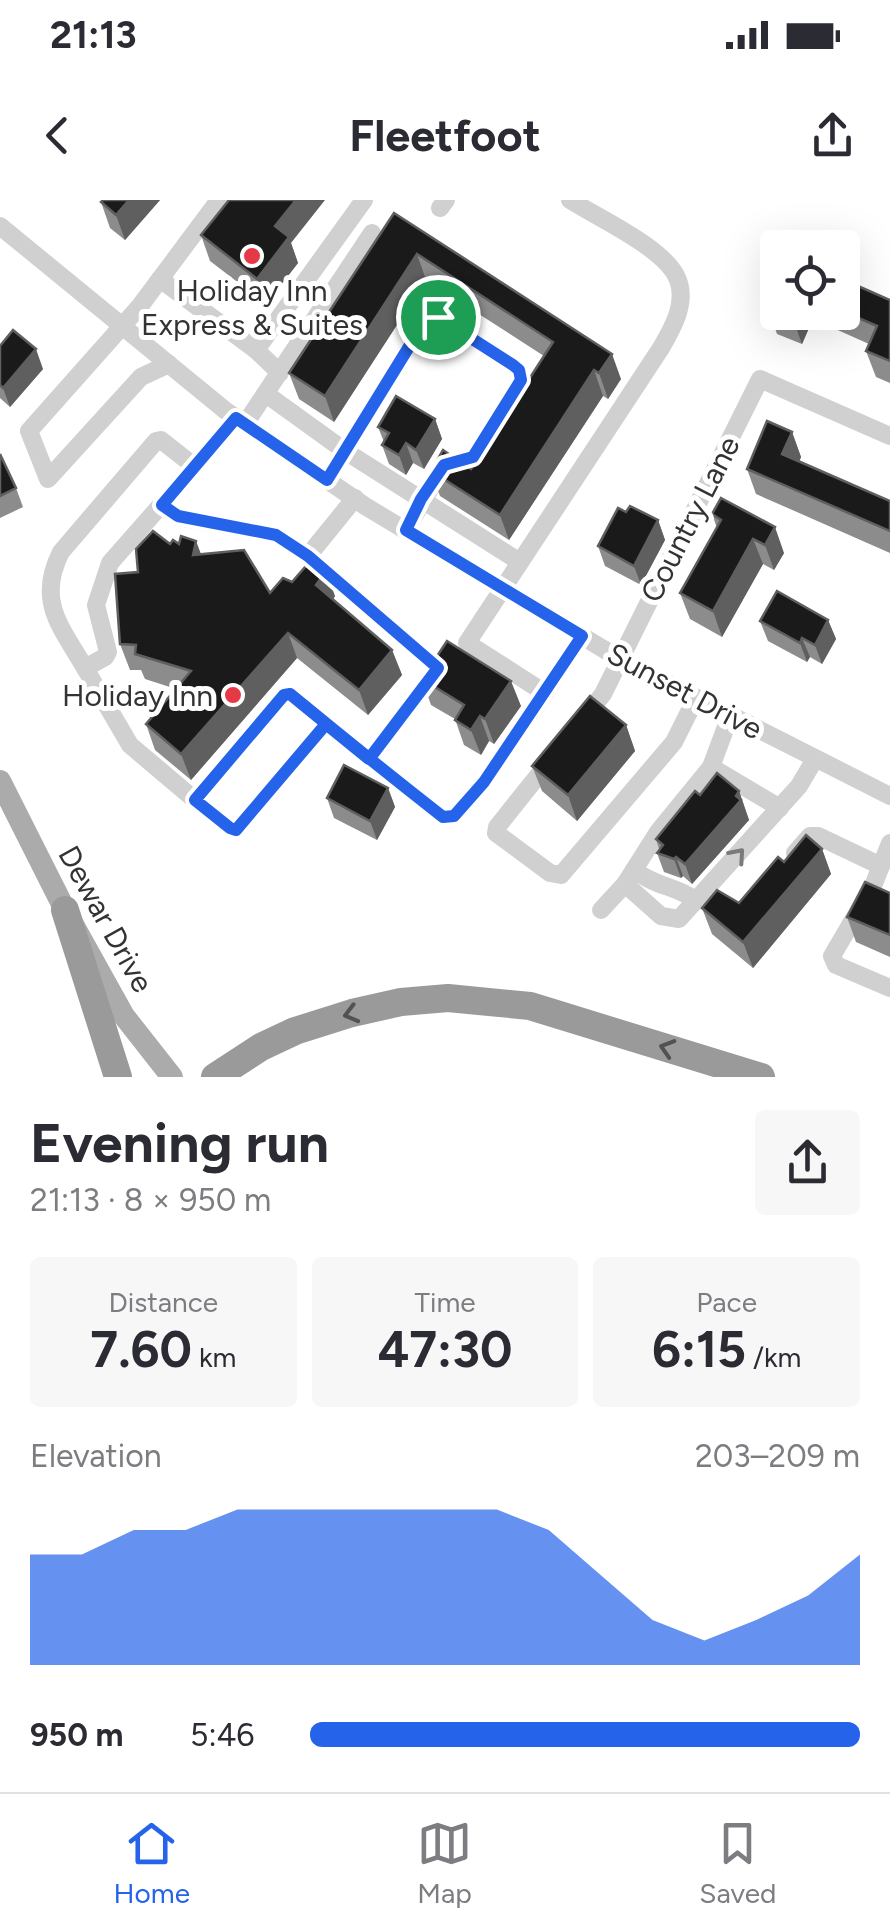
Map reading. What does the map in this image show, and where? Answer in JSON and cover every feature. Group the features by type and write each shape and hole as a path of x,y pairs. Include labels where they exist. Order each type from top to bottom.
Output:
{"highway":[{"path":"65,910 118,1077"},
{"path":"215,1077 261,1047 295,1031 385,1006 448,998 530,1006 760,1077"}],"main road":[{"name":"Dewar Drive","path":"0,782 124,1016 172,1077"}],"street":[{"path":"169,364 141,376 48,479 29,431 160,280 219,200"},
{"path":"256,350 364,200"},
{"path":"369,759 448,654 467,642 674,326 680,302 678,280 662,257 570,200"},
{"name":"Sunset Drive","path":"0,226 240,421 355,498 620,660 890,796"},
{"path":"85,668 108,652 96,605 110,563 194,466 266,394 372,234"},
{"path":"160,280 280,372"},
{"path":"327,480 423,324 438,317 443,319 513,365 521,380 473,457 444,465 406,530"},
{"name":"Country Lane","path":"696,698 674,742 561,874 550,873 496,834 602,694 760,379 890,436"},
{"path":"266,394 345,451 520,562"},
{"path":"194,466 161,440 156,441 61,552 50,608 130,746 230,828 236,830 326,724"},
{"path":"308,556 355,498"},
{"path":"162,505 178,516 276,535 308,556 438,668"},
{"path":"195,800 284,695 290,694 443,817 454,816 484,782 582,636"},
{"path":"467,642 544,692"},
{"path":"600,910 711,767 730,716"},
{"path":"629,877 662,916 679,920 696,901 717,892 799,786 814,759"},
{"path":"711,767 780,808"},
{"path":"783,866 810,836 818,836 881,866"},
{"path":"890,843 881,866 882,889 832,956 836,965 890,988"},
{"path":"629,877 688,893 696,901"}],"building":[{"path":"103,200 129,200 116,215"},
{"path":"229,200 296,200 275,226 289,237 257,279 201,235"},
{"path":"394,213 612,354 599,373 594,370 500,515 431,471 443,450 471,469 553,342 417,254 325,396 289,373"},
{"path":"860,287 890,300 890,361 866,351 877,326 860,319"},
{"path":"13,330 36,349 3,388 0,346"},
{"path":"396,396 435,419 416,450 406,443 399,455 382,445 389,433 378,427"},
{"path":"767,421 792,432 782,454 890,501 890,531 747,469"},
{"path":"0,454 16,488 0,496"},
{"path":"721,498 775,527 765,545 753,539 713,611 680,593 721,520 712,514"},
{"path":"630,506 658,520 634,566 598,546 618,508 626,512"},
{"path":"153,531 170,544 173,540 179,544 181,536 196,541 193,555 244,550 270,593 283,578 292,582 312,559 326,571 316,585 392,650 359,690 288,633 181,754 146,724 191,671 135,654 136,645 120,644 115,574 138,572 136,549"},
{"path":"777,591 828,620 815,645 802,638 800,643 760,621"},
{"path":"447,641 511,681 485,719 480,716 471,730 455,720 464,705 422,679"},
{"path":"590,696 626,725 568,795 532,766"},
{"path":"344,765 388,788 370,821 327,798"},
{"path":"717,773 739,791 736,796 741,800 685,864 676,857 657,853 663,845 656,839 695,791 700,795"},
{"path":"806,835 822,849 743,942 702,908 717,890 739,903 778,857 784,862"},
{"path":"865,882 890,893 890,935 847,917"}],"place":[{"name":"Holiday Inn Express & Suites","path":"252,256"},
{"name":"Holiday Inn","path":"233,695"}],"route":[{"path":"438,317 423,324 327,480 236,418 162,505 178,516 276,535 308,556 438,668 369,759 326,724 236,830 230,828 195,800 284,695 290,694 369,759 443,817 454,816 484,782 582,636 406,530 444,465 473,457 521,380 513,365 438,317"}]}
